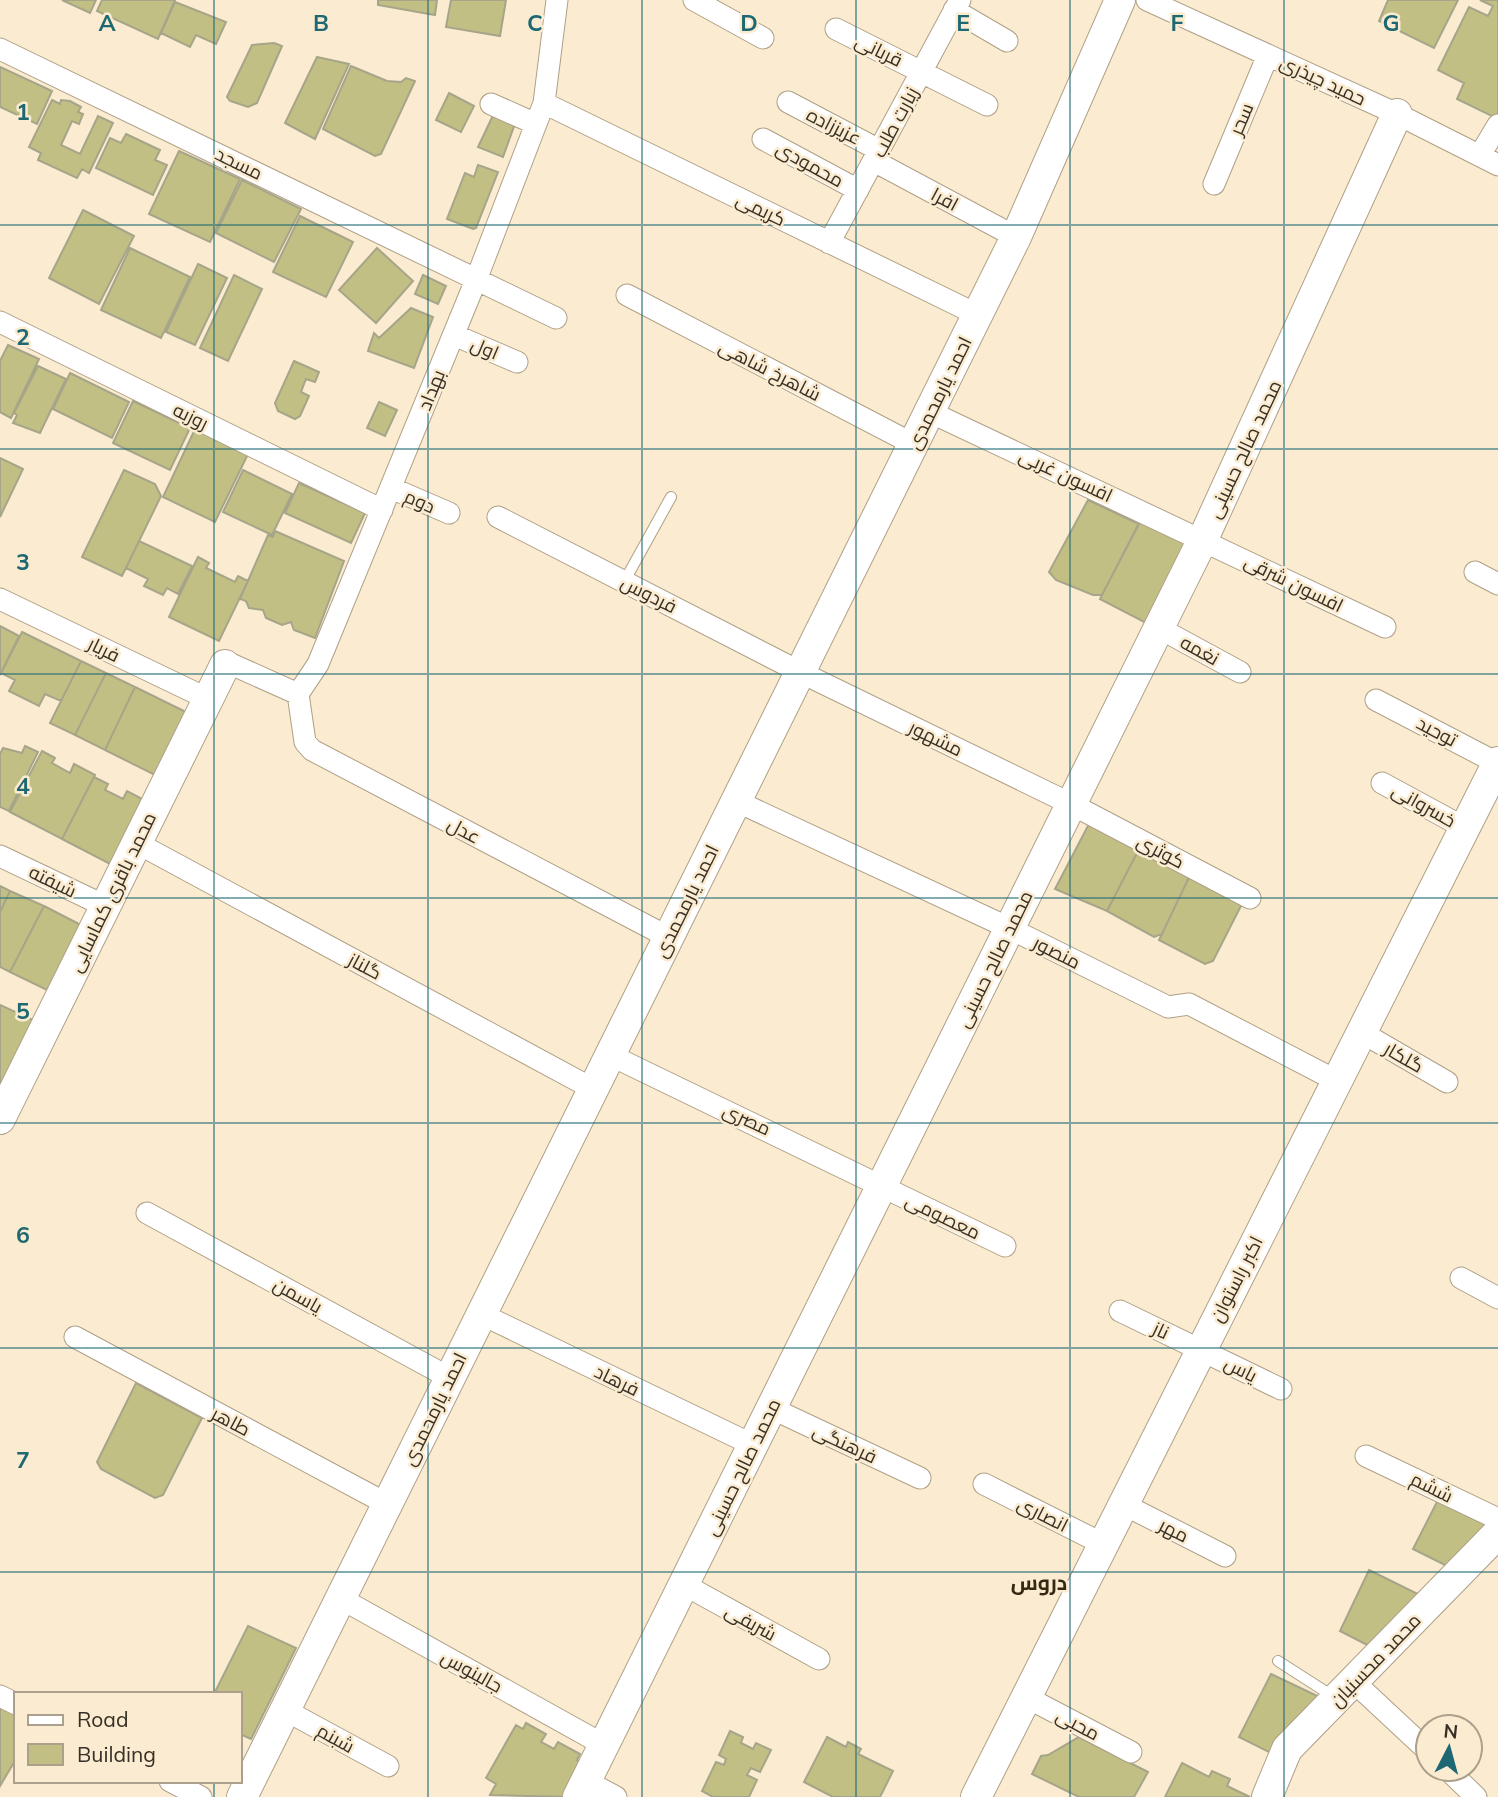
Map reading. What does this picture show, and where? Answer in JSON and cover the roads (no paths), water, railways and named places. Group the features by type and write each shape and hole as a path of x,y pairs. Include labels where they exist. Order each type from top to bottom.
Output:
{"street":[{"name":"بهداد","path":"298,694 318,664 454,335 544,103 557,0"},
{"path":"694,0 721,7 763,38"},
{"name":"احمد یارمحمدی","path":"242,1797 1016,237 1120,0"},
{"name":"حمید چیذری","path":"1147,0 1397,114 1489,160"},
{"path":"958,3 1007,41"},
{"name":"زیارت طلب","path":"830,243 958,3"},
{"name":"قربانی","path":"836,29 987,105"},
{"name":"مسجد","path":"0,48 556,318"},
{"name":"سحر","path":"1214,184 1268,55"},
{"name":"عزیززاده","path":"788,102 877,155"},
{"name":"کریمی","path":"544,103 978,314"},
{"path":"491,104 536,124"},
{"name":"محمد صالح حسینی","path":"582,1789 1203,539 1397,114"},
{"path":"1489,160 1498,125"},
{"name":"محمودی","path":"763,139 858,190"},
{"name":"افرا","path":"877,155 1016,237"},
{"name":"شاهرخ شاهی","path":"627,295 913,444"},
{"name":"روزبه","path":"0,322 382,510"},
{"name":"اول","path":"454,335 517,362"},
{"name":"افسون غربی","path":"930,412 1203,539"},
{"name":"دوم","path":"391,488 449,513"},
{"name":"فردوس","path":"498,517 800,672"},
{"name":"افسون شرقی","path":"1203,539 1385,628"},
{"path":"1475,572 1498,584"},
{"name":"فریار","path":"0,599 208,699"},
{"name":"نغمه","path":"1159,628 1240,672"},
{"path":"225,665 231,664 298,694"},
{"name":"محمد باقری کماسایی","path":"0,1119 225,665"},
{"name":"مشهور","path":"800,672 1071,804"},
{"name":"عدل","path":"298,694 304,743 312,750 668,937"},
{"name":"توحید","path":"1376,700 1498,763"},
{"name":"اکبر راستوان","path":"976,1797 1498,763"},
{"name":"خسروانی","path":"1382,783 1465,828"},
{"name":"منصور","path":"736,801 1009,928 1168,1007 1189,1004 1336,1081"},
{"name":"کوثری","path":"1071,804 1250,898"},
{"name":"گلناز","path":"137,842 593,1088"},
{"name":"شیفته","path":"0,856 105,906"},
{"name":"گلکار","path":"1361,1032 1447,1082"},
{"name":"مصری","path":"610,1055 818,1152 881,1186"},
{"name":"معصومی","path":"881,1186 1005,1246"},
{"name":"یاسمن","path":"147,1213 450,1378"},
{"path":"1461,1278 1498,1298"},
{"name":"ناز","path":"1120,1311 1201,1348"},
{"name":"فرهاد","path":"481,1314 753,1445"},
{"name":"طاهر","path":"75,1337 387,1504"},
{"name":"یاس","path":"1201,1348 1281,1389"},
{"name":"فرهنگی","path":"771,1408 920,1478"},
{"name":"ششم","path":"1366,1455 1498,1520"},
{"name":"انصاری","path":"984,1484 1103,1544"},
{"name":"مهر","path":"1122,1504 1225,1556"},
{"name":"محمد محسنیان","path":"1267,1797 1287,1749 1498,1533"},
{"name":"شریفی","path":"684,1584 819,1659"},
{"name":"جالینوس","path":"340,1598 604,1745"},
{"path":"1345,1690 1414,1741"},
{"name":"محبی","path":"1026,1697 1131,1752"},
{"name":"شبنم","path":"285,1710 388,1766"},
{"path":"174,1783 201,1797"},
{"path":"1462,1783 1476,1797"},
{"path":"582,1789 616,1797"}],"lane":[{"path":"624,582 671,497"},
{"path":"1278,1661 1345,1690"}],"district":[{"name":"دروس","path":"1039,1582"}]}
